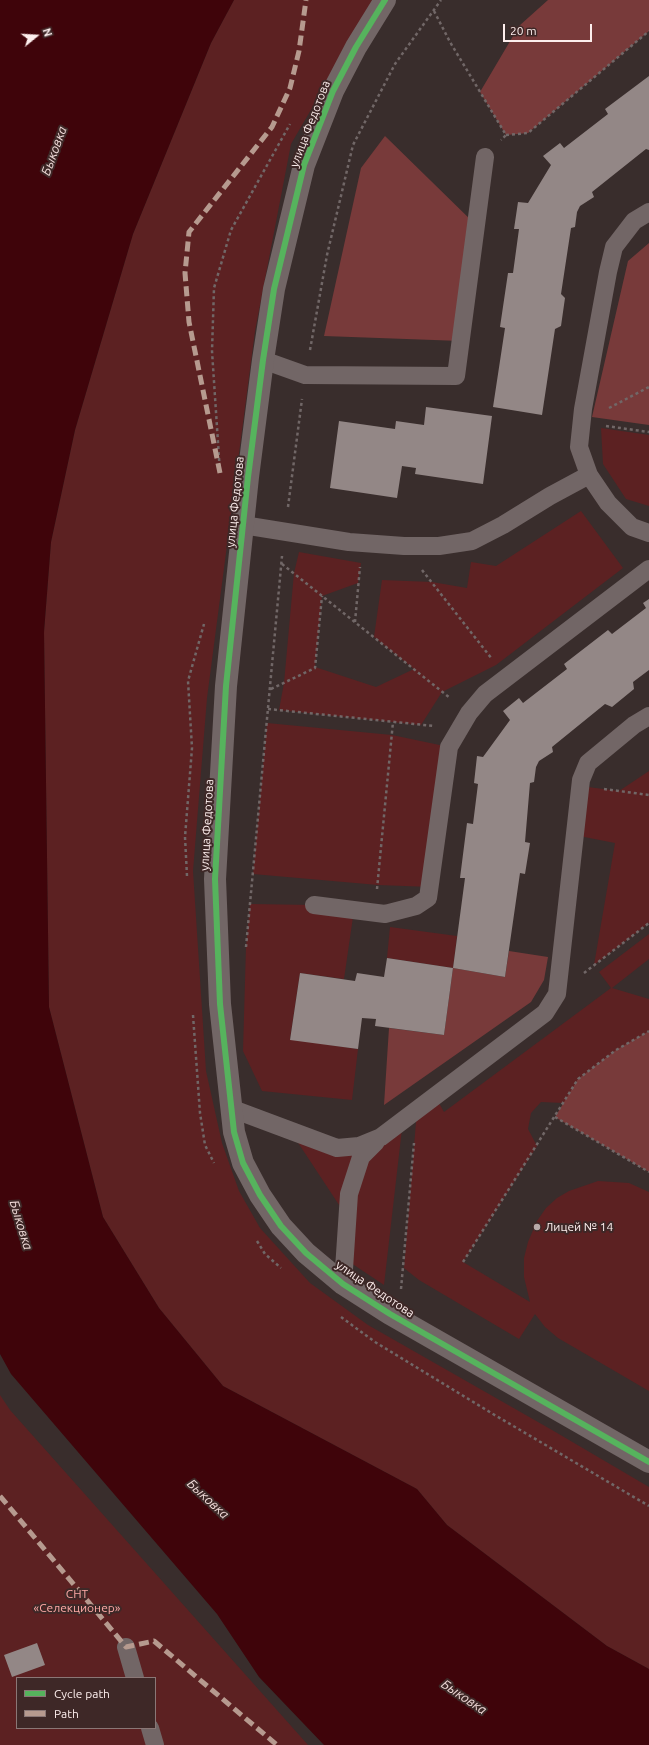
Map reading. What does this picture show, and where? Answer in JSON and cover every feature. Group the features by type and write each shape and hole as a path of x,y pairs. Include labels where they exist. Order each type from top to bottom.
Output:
{"street":[{"name":"улица Федотова","path":"385,0 356,47 333,91 304,165 274,289 263,360 243,525 226,686 215,880 220,1004 230,1108 234,1132 243,1163 260,1195 281,1226 306,1253 343,1284 390,1314 649,1462"}],"lane":[{"path":"263,360 305,375 456,376 485,157"},
{"path":"649,212 634,221 614,247 608,272 579,446 589,475 608,503 632,527 649,533"},
{"path":"243,525 284,533 362,543 404,546 438,546 472,541 503,525 550,496 589,475"},
{"path":"314,905 385,914 416,906 428,898 449,746 458,729 485,694 649,569"},
{"path":"343,1284 349,1194 360,1157 381,1137 545,1013 557,994 580,786 588,763 634,725 649,716"},
{"path":"230,1108 337,1148 359,1146 381,1137"},
{"path":"126,1647 135,1677"},
{"path":"150,1729 155,1745"}],"path":[{"path":"246,955 284,533 305,375 327,256 353,145 395,64 441,0"},
{"path":"434,11 450,42 506,135"},
{"path":"485,157 506,135 528,133 649,31"},
{"path":"582,422 649,387"},
{"path":"582,422 649,432"},
{"path":"355,622 362,543"},
{"path":"404,546 506,678"},
{"path":"282,564 469,713"},
{"path":"270,690 315,668 322,596"},
{"path":"268,709 458,729"},
{"path":"375,913 393,722"},
{"path":"580,786 649,795"},
{"path":"557,994 649,923"},
{"path":"462,1262 578,1079 616,1050 649,1031"},
{"path":"400,1294 417,1110"},
{"path":"555,1117 649,1172"},
{"path":"375,1342 649,1506"}],"green space":[{"path":"234,0 375,0 291,144 255,331 207,698 193,871 206,1071 222,1143 239,1191 260,1228 310,1283 368,1325 649,1487 649,1669 607,1646 447,1525 417,1489 223,1386 159,1308 103,1217 49,1007 44,632 51,542 75,430 133,234 211,43"},
{"path":"601,428 649,435 649,506 626,499 603,464"},
{"path":"581,511 623,568 496,665 442,692 421,725 279,710 284,683 294,573 299,552 361,563 358,583 322,596 315,667 376,687 414,669 374,637 382,580 432,582 467,588 471,562 496,566"},
{"path":"267,723 392,735 449,747 431,887 378,885 253,874"},
{"path":"649,771 649,923 594,965 615,843 574,835 580,786 619,791"},
{"path":"250,904 314,905 354,910 344,979 300,973 290,1039 358,1049 352,1100 262,1091 243,1051 246,947"},
{"path":"390,927 457,936 453,968 387,958"},
{"name":"Лицей № 14","path":"649,934 649,959 612,988 649,999 649,1031 616,1050 578,1079 564,1103 541,1102 531,1113 528,1129 537,1146 463,1262 530,1302 524,1277 524,1258 528,1242 537,1221 546,1208 557,1198 569,1191 598,1181 629,1183 649,1192 649,1391 558,1338 545,1327 535,1314 519,1339 419,1280 404,1268 417,1110 435,1096 444,1112 611,988 599,972"},
{"path":"403,1120 384,1285 345,1259 347,1217 289,1129 337,1147"},
{"name":"СНТ «Селекционер»","path":"0,1395 10,1410 308,1745 0,1745"}],"shaded area":[{"path":"548,0 649,0 649,31 528,133 506,135 480,92 519,26"},
{"path":"385,136 476,225 461,341 324,336 361,168"},
{"path":"649,243 649,425 592,417 628,261"},
{"path":"509,951 548,957 544,980 531,1002 384,1105 389,1028 444,1035 453,968 505,977"},
{"path":"649,1031 649,1172 555,1117 578,1079 616,1050"}],"water":[{"name":"Быковка","path":"0,0 234,0 211,43 133,234 75,430 51,542 44,632 49,1007 103,1217 159,1308 223,1386 417,1489 447,1525 607,1646 649,1669 649,1745 324,1745 259,1677 217,1614 11,1374 0,1354"}],"building":[{"path":"649,76 649,150 646,149 592,192 594,197 580,206 577,212 575,227 571,228 561,294 565,298 561,326 555,329 542,415 493,407 505,328 500,327 508,273 513,273 519,229 514,229 518,202 528,203 551,165 543,156 560,143 564,148 608,114 605,109"},
{"path":"426,407 492,416 483,484 415,474 416,468 402,466 397,498 330,488 339,421 395,429 396,421 424,425"},
{"path":"649,599 649,670 633,682 634,689 612,707 605,704 552,747 553,752 539,761 536,767 534,782 530,783 525,842 530,843 525,874 520,873 505,977 453,968 465,878 460,878 467,823 473,824 478,784 474,783 477,756 483,757 510,720 503,711 519,698 523,703 567,669 564,664 608,630 612,634 646,608 643,603"},
{"path":"387,958 453,968 444,1035 375,1026 376,1019 362,1018 358,1049 290,1040 300,973 355,981 357,973 384,977"},
{"path":"37,1643 45,1665 12,1677 4,1655"}],"marked path":[{"path":"220,473 189,322 185,273 189,232 272,127 290,88 299,51 306,0"},
{"path":"0,1496 126,1647 154,1641 277,1745"}],"cycle path":[{"path":"385,0 356,47 333,91 304,165 274,289 263,360 248,477 226,686 215,879 220,1004 234,1132 243,1163 260,1195 281,1226 306,1253 343,1284 390,1314 649,1462"}],"place":[{"name":"Лицей № 14","path":"537,1227"}]}
